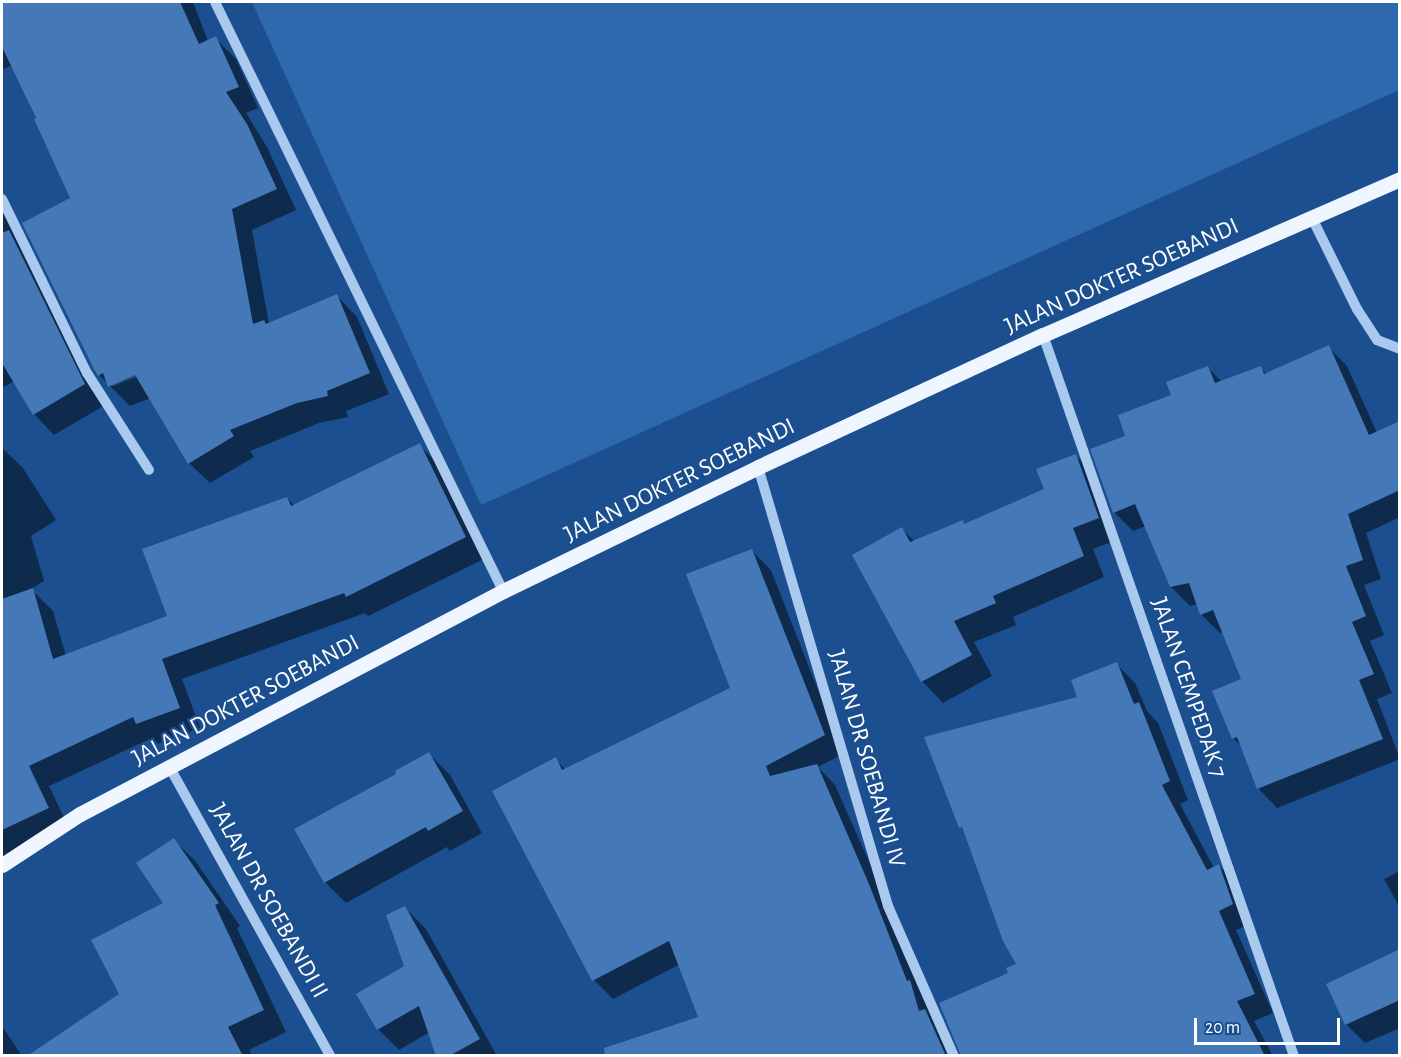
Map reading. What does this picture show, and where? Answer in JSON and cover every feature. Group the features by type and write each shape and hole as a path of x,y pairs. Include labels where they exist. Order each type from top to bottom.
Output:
{"main road":[{"name":"JALAN DOKTER SOEBANDI","path":"2,865 80,814 503,591 758,467 1043,335 1400,179"}],"street":[{"path":"214,2 503,591"},
{"path":"2,199 87,373 148,470"},
{"path":"1312,218 1357,309 1377,340 1400,349"},
{"name":"JALAN CEMPEDAK 7","path":"1043,335 1294,1056"},
{"name":"JALAN DR SOEBANDI IV","path":"758,467 888,906 954,1056"},
{"name":"JALAN DR SOEBANDI II","path":"170,768 330,1056"}],"shaded area":[{"path":"252,2 1399,2 1399,90 481,505"}],"building":[{"path":"2,2 180,2 199,44 216,36 239,87 226,92 247,124 277,189 232,209 253,324 264,320 266,324 337,294 370,373 327,391 328,396 297,403 230,430 234,436 188,464 135,375 108,387 103,373 98,376 94,369 22,223 70,198 34,119 36,118 2,47"},
{"path":"9,230 85,384 33,415 2,363 2,233"},
{"path":"1329,345 1369,435 1400,421 1400,490 1348,514 1363,560 1346,566 1366,616 1352,622 1374,674 1359,680 1383,739 1257,789 1237,737 1232,739 1212,691 1241,679 1213,610 1200,615 1189,583 1170,587 1135,504 1113,513 1090,449 1125,436 1118,415 1171,395 1166,382 1208,366 1215,383 1261,366 1264,374"},
{"path":"420,443 466,537 346,597 344,593 162,659 180,708 136,724 133,717 29,766 49,808 2,830 2,599 33,588 53,659 167,616 142,549 287,497 291,506"},
{"path":"1076,454 1099,518 1073,528 1084,556 993,596 996,603 954,621 972,655 921,682 852,555 902,527 910,542 963,520 964,524 1044,489 1036,469"},
{"path":"752,549 825,735 766,766 770,776 817,764 869,884 907,981 910,980 919,1011 925,1009 946,1056 605,1056 604,1048 698,1017 669,941 592,981 492,791 556,757 562,770 730,688 686,574"},
{"path":"1117,662 1134,704 1139,702 1170,781 1162,785 1207,870 1219,864 1233,904 1219,911 1255,994 1237,1001 1265,1056 961,1056 939,1003 1008,973 1006,968 1016,964 1003,941 962,827 959,828 924,737 1077,697 1071,680"},
{"path":"429,752 463,811 428,831 426,827 324,883 294,829 396,774 395,771"},
{"path":"174,838 219,903 215,905 264,1010 228,1027 243,1056 27,1056 119,994 91,940 163,903 136,863"},
{"path":"405,906 480,1039 449,1056 436,1056 419,1006 377,1030 356,994 404,966 386,915"},
{"path":"1400,949 1400,1000 1345,1025 1326,984"}]}
